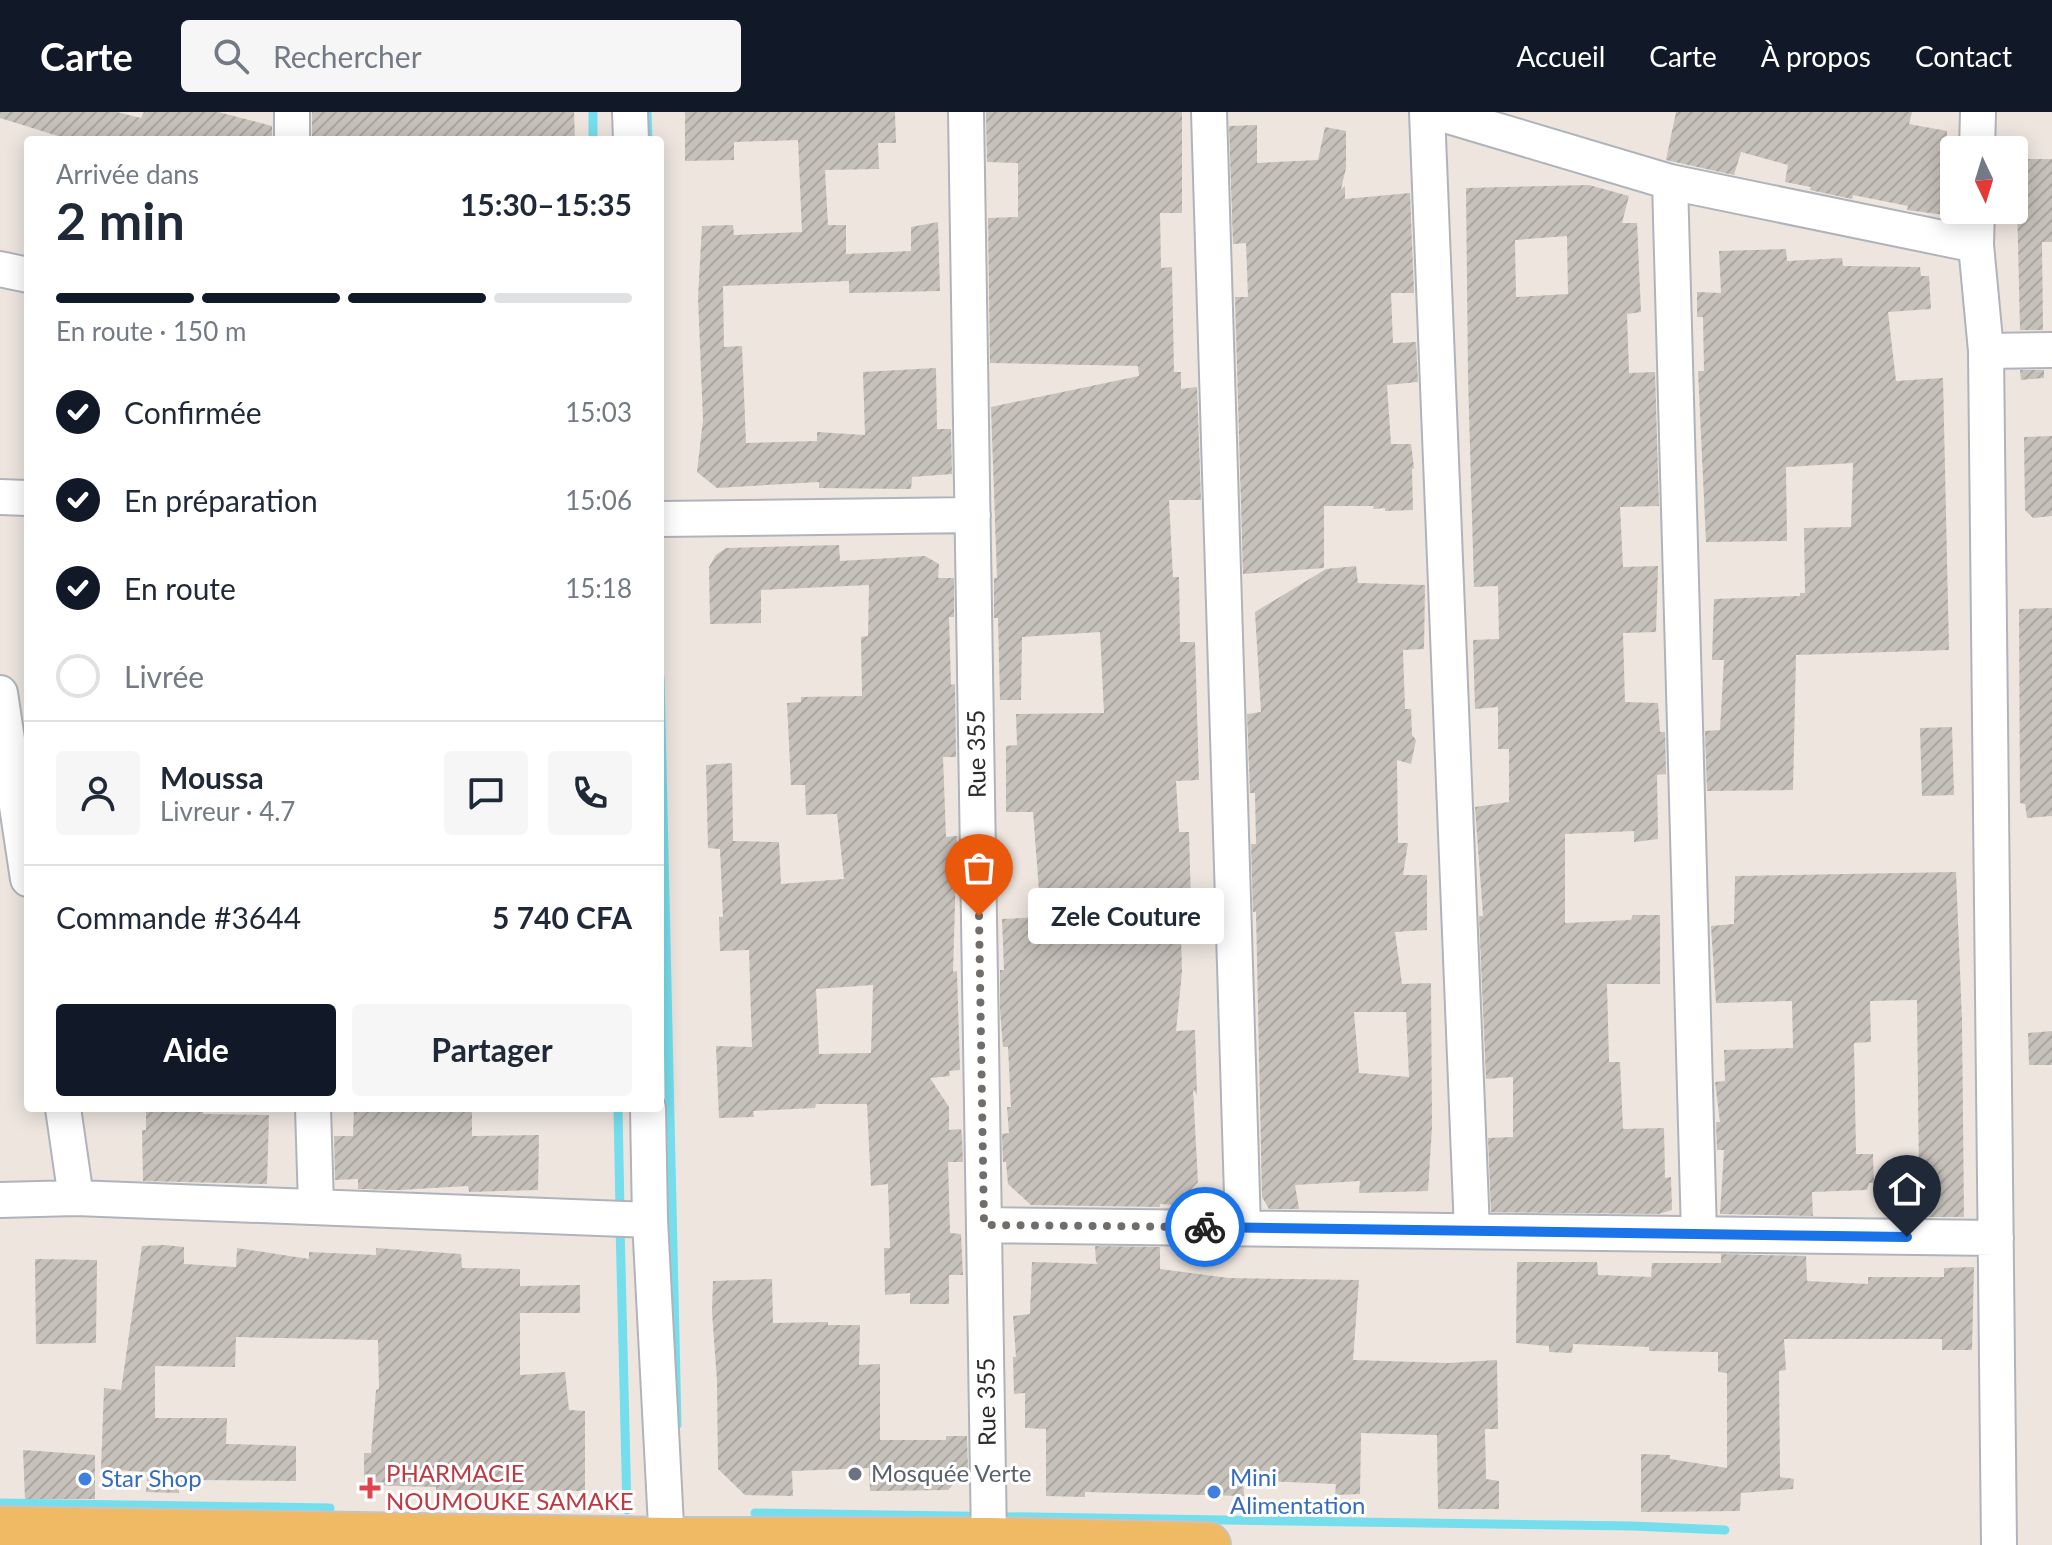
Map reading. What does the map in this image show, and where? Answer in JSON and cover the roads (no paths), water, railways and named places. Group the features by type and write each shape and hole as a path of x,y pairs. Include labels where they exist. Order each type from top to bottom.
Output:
{"main road":[{"path":"0,1529 668,1542 989,1540 1208,1545"}],"street":[{"path":"292,112 292,136"},
{"path":"630,112 631,136"},
{"name":"Rue 355","path":"966,112 989,1540"},
{"path":"1209,112 1243,1228"},
{"path":"1427,112 1472,1231"},
{"path":"1435,112 1670,182 1976,245"},
{"path":"1977,136 1978,112"},
{"path":"1670,182 1699,1234"},
{"path":"1977,224 1986,351 1999,1545"},
{"path":"0,269 24,274"},
{"path":"1986,351 2052,350"},
{"path":"0,497 24,498"},
{"path":"664,519 973,515"},
{"path":"0,693 18,740 24,823"},
{"path":"64,1112 76,1198"},
{"path":"313,1112 316,1206"},
{"path":"648,1112 650,1220 668,1542"},
{"path":"0,1200 76,1198 650,1220"},
{"path":"984,1225 1996,1238"}],"waterway":[{"path":"593,112 593,136"},
{"path":"647,112 648,136"},
{"path":"664,853 677,1425"},
{"path":"618,1112 620,1211"},
{"path":"620,1225 627,1510"},
{"path":"0,1503 330,1508"},
{"path":"755,1513 1725,1530"}],"place":[{"name":"Zele Couture","path":"979,916"},
{"name":"Mosquée Verte","path":"855,1474"},
{"name":"Star Shop","path":"85,1479"},
{"name":"PHARMACIE NOUMOUKE SAMAKE","path":"370,1488"},
{"name":"Mini Alimentation","path":"1214,1492"}]}
